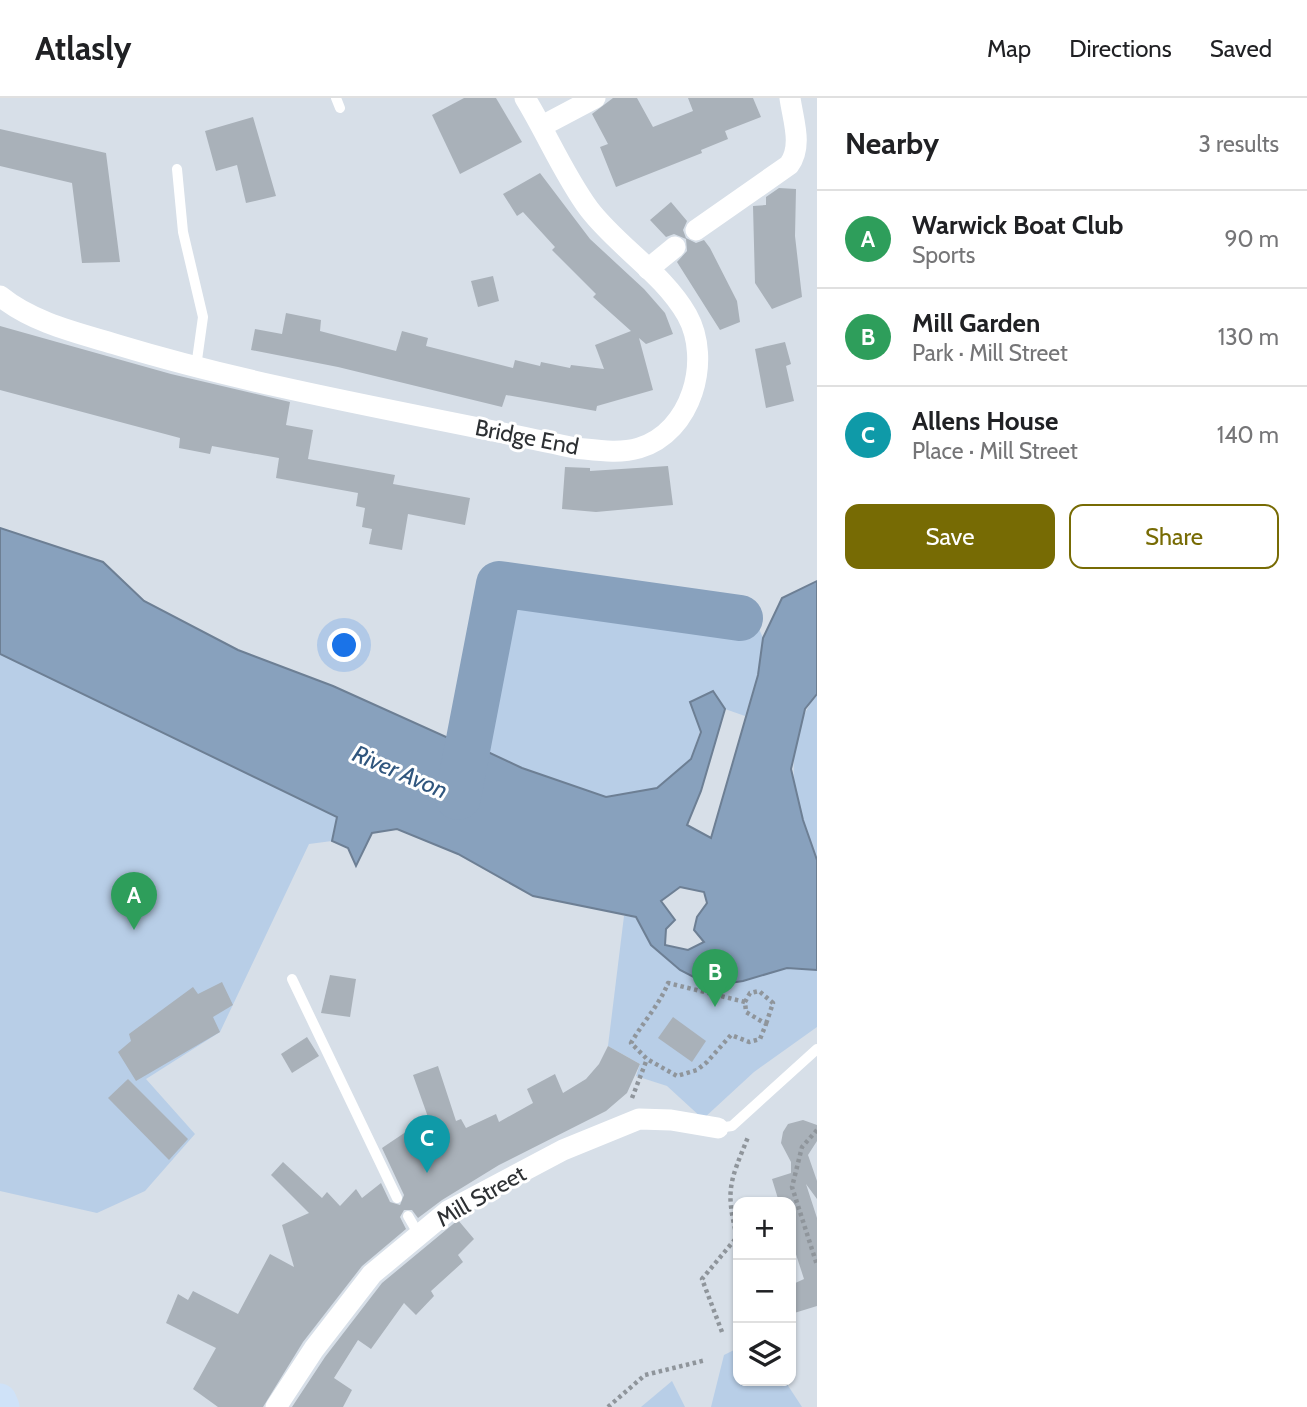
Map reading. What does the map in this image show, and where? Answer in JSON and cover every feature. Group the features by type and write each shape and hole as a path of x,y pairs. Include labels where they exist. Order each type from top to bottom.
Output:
{"main road":[{"path":"0,1400 4,1407"}],"street":[{"name":"Bridge End","path":"0,296 31,315 57,326 196,367 575,448 618,451 654,442 681,418 689,402 697,368 696,334 676,298 589,209 525,98"},
{"path":"542,126 595,98"},
{"path":"696,230 789,165 795,156 797,141 790,98"},
{"path":"648,269 675,247"},
{"name":"Mill Street","path":"276,1407 314,1349 372,1274 414,1226 448,1211 551,1156 639,1119 671,1120 719,1128"}],"lane":[{"path":"177,169 183,232 203,317 196,367"},
{"path":"292,979 397,1198"},
{"path":"719,1128 732,1126 751,1111 817,1049"}],"path":[{"path":"745,1002 668,983 662,1000 649,1012 631,1043 647,1059 677,1076 698,1070 731,1035 749,1042 760,1039 766,1024 773,1003 759,991 750,993 745,1002 746,1012 766,1024"},
{"path":"639,1077 647,1059"},
{"path":"722,1332 702,1279 737,1237 729,1202 730,1181 753,1125 751,1111"},
{"path":"817,1130 803,1147 792,1187 817,1265"},
{"path":"608,1407 645,1375 706,1360"}],"shaded area":[{"path":"481,571 750,608 763,638 758,675 745,716 725,709 713,692 691,759 657,788 605,797 522,768 456,737 463,729 465,651"},
{"path":"0,654 337,817 332,841 309,844 220,1032 146,1079 195,1134 145,1191 97,1213 0,1191"},
{"path":"817,694 817,860 808,841 796,798 794,754 798,732"},
{"path":"624,916 636,917 651,945 711,986 743,981 787,968 817,970 817,1027 754,1072 703,1119 667,1086 636,1076 640,1064 608,1046"},
{"path":"733,1350 733,1386 788,1386 802,1407 711,1407 724,1355"},
{"path":"672,1381 685,1407 641,1407"}],"water":[{"name":"River Avon","path":"0,528 103,562 144,601 238,650 333,686 446,737 456,737 522,768 606,797 657,788 691,759 701,732 690,702 713,691 725,709 701,791 687,825 711,838 758,675 763,638 782,598 817,581 817,694 805,709 791,769 803,820 817,860 817,970 787,968 743,981 711,986 680,970 651,945 636,917 533,896 458,854 397,829 372,833 356,866 348,848 332,841 337,817 0,654","holes":["680,887 704,892 707,903 697,917 694,930 704,942 688,950 665,945 666,929 675,920 661,901"]}],"building":[{"path":"464,98 496,98 522,142 460,174 432,115"},
{"path":"613,98 637,98 653,127 693,111 688,98 753,98 761,117 725,131 728,139 701,150 702,153 616,187 600,147 608,144 592,114"},
{"path":"253,117 276,196 246,203 237,165 216,171 205,131"},
{"path":"0,129 106,153 120,262 82,263 72,183 0,166"},
{"path":"540,173 590,239 644,289 665,313 673,334 646,344 639,338 653,390 597,406 596,411 506,395 502,407 338,367 251,350 255,329 282,334 286,313 321,320 320,331 396,351 402,331 428,338 426,346 513,368 515,360 540,366 541,362 570,368 571,365 604,369 595,345 631,331 593,297 596,294 552,250 555,247 523,212 517,216 503,194"},
{"path":"779,188 796,189 795,236 802,297 772,309 755,283 753,206 766,205 766,197"},
{"path":"671,202 687,221 683,230 686,238 696,243 704,240 710,248 737,301 740,322 720,330 677,262 687,251 686,239 674,234 666,237 650,220"},
{"path":"493,276 499,301 478,307 471,281"},
{"path":"0,326 171,374 290,402 286,425 313,430 308,459 395,475 393,484 470,498 465,525 408,514 402,550 369,544 372,529 362,527 365,508 356,506 358,493 276,478 279,458 212,446 210,454 179,448 180,438 0,390"},
{"path":"785,342 791,364 786,366 794,401 766,408 755,349"},
{"path":"668,466 673,505 596,512 562,509 565,467 590,468 590,471"},
{"path":"330,975 356,979 350,1017 321,1013"},
{"path":"222,982 233,1005 213,1017 220,1032 136,1081 118,1052 131,1041 129,1034 193,987 198,994"},
{"path":"673,1017 706,1041 692,1062 658,1038"},
{"path":"307,1037 319,1056 292,1073 281,1054"},
{"path":"608,1046 640,1064 627,1093 606,1111 499,1165 418,1218 412,1210 404,1210 400,1217 406,1229 362,1266 303,1342 263,1407 218,1407 193,1389 216,1348 166,1323 178,1294 188,1300 193,1291 238,1314 270,1254 294,1267 282,1225 309,1213 271,1175 283,1162 322,1198 327,1192 340,1206 356,1189 362,1198 381,1183 390,1202 400,1205 404,1195 382,1148 428,1117 413,1075 438,1066 456,1121 461,1119 466,1128 496,1114 499,1122 533,1103 527,1089 555,1074 563,1093 586,1079 599,1064"},
{"path":"128,1079 188,1139 169,1160 108,1098"},
{"path":"803,1120 817,1125 817,1141 808,1155 817,1181 817,1199 806,1184 817,1218 817,1306 796,1312 796,1283 804,1279 796,1254 796,1197 777,1197 772,1179 791,1173 791,1162 781,1143 788,1124"},
{"path":"458,1220 474,1239 458,1255 463,1262 431,1291 434,1296 416,1315 404,1303 371,1349 358,1340 334,1378 352,1390 343,1407 292,1407 325,1357 382,1283"}],"waterway":[{"name":"River Avon","path":"458,797 499,584 740,618"}],"place":[{"name":"Warwick Boat Club","path":"134,930"},
{"name":"Mill Garden","path":"715,1007"},
{"name":"Allens House","path":"427,1173"}]}
